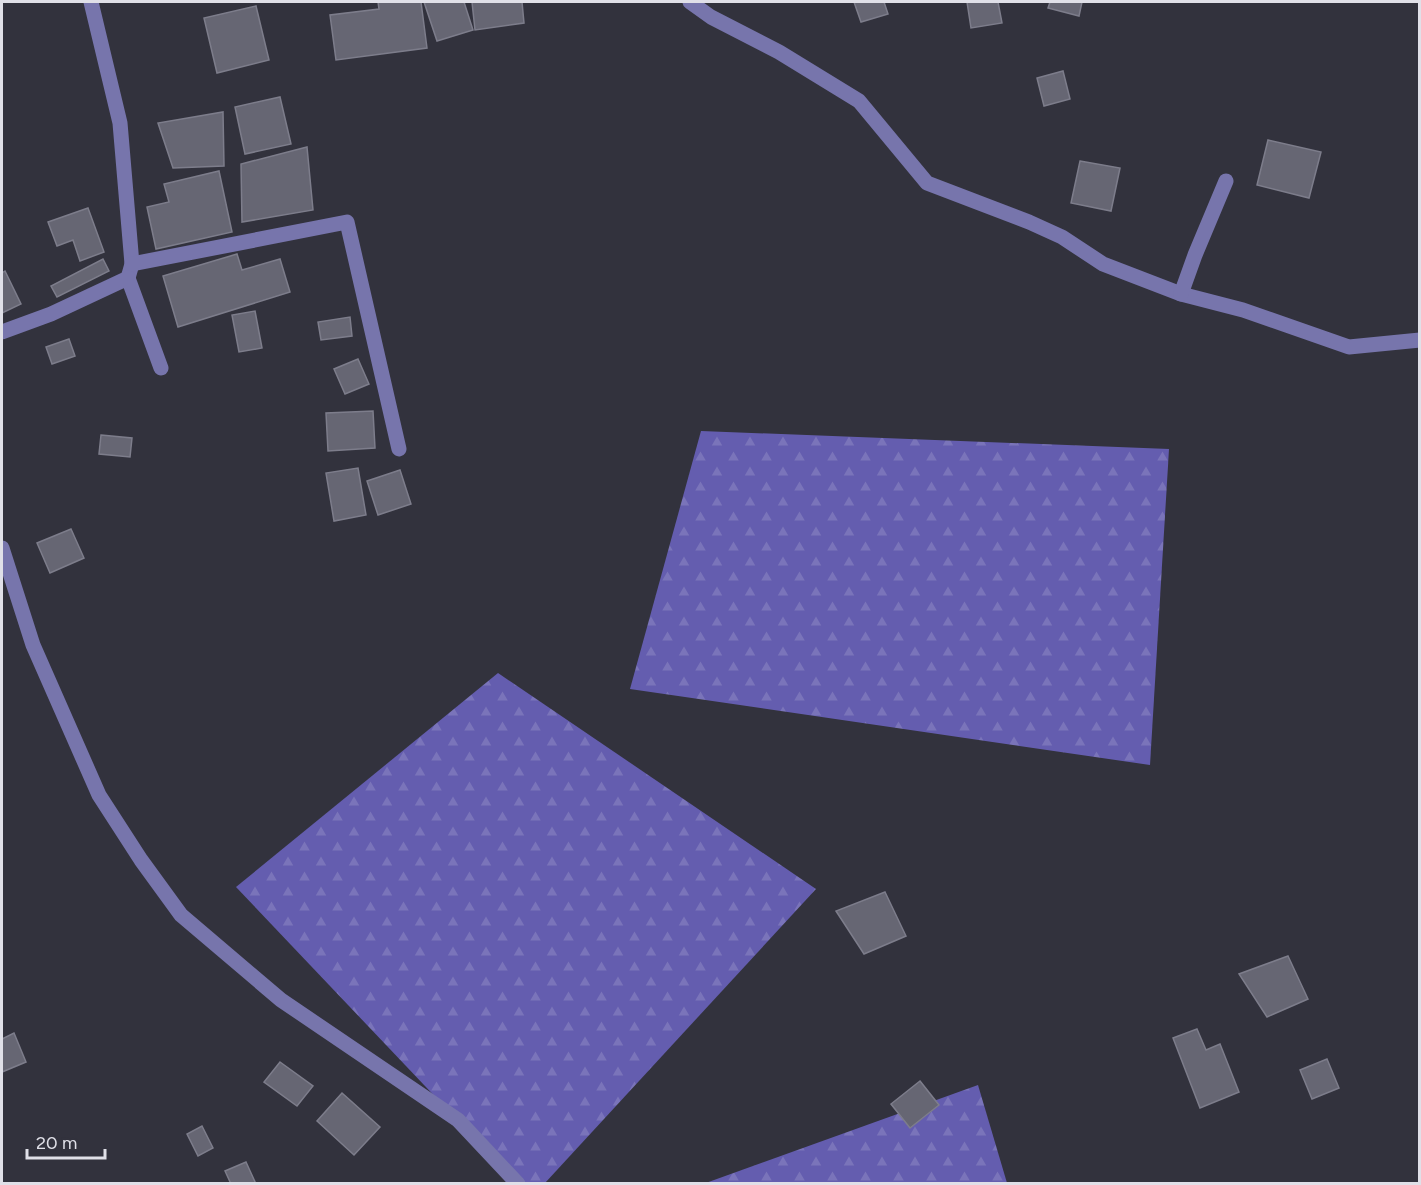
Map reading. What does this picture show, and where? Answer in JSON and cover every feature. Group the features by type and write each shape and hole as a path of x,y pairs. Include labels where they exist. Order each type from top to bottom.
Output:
{"street":[{"path":"91,2 120,123 130,271 162,368"},
{"path":"690,2 711,17 779,52 859,101 927,183 1029,222 1062,237 1103,264 1181,294 1243,310 1349,347 1419,340"},
{"path":"1181,294 1226,181"},
{"path":"2,332 51,314 130,271 346,222 399,449"},
{"path":"2,548 33,645 99,795 141,860 182,915 281,1000 458,1120 518,1184"}],"green space":[{"path":"701,431 1169,449 1150,765 630,689"},
{"path":"498,673 816,889 545,1183 518,1184 236,887"},
{"path":"978,1085 1007,1183 703,1184"}],"building":[{"path":"378,2 421,2 427,48 336,60 330,15 379,9"},
{"path":"424,2 464,2 473,30 437,41"},
{"path":"472,2 522,2 524,23 475,30"},
{"path":"854,2 884,2 888,14 861,22"},
{"path":"967,2 998,2 1002,23 971,28"},
{"path":"1050,2 1082,2 1079,16 1048,8"},
{"path":"256,6 269,60 217,73 204,18"},
{"path":"1063,71 1070,99 1044,106 1037,78"},
{"path":"280,97 291,144 245,154 235,107"},
{"path":"223,112 224,166 173,168 158,123"},
{"path":"1268,140 1321,152 1309,198 1257,185"},
{"path":"307,147 313,210 242,222 241,164"},
{"path":"1080,161 1120,168 1111,211 1071,203"},
{"path":"219,171 232,232 156,249 147,207 169,202 164,184"},
{"path":"88,208 104,252 80,261 73,240 57,246 48,222"},
{"path":"237,254 242,270 280,259 290,292 178,327 163,276"},
{"path":"103,259 109,271 57,297 51,286"},
{"path":"5,271 21,304 2,313 2,273"},
{"path":"255,311 262,348 239,352 232,315"},
{"path":"350,317 352,336 321,340 318,322"},
{"path":"69,339 75,356 52,364 46,347"},
{"path":"358,359 369,384 345,394 334,369"},
{"path":"373,411 375,448 328,451 326,413"},
{"path":"101,435 132,438 130,457 99,454"},
{"path":"358,468 366,515 334,521 326,473"},
{"path":"400,470 411,504 378,515 367,481"},
{"path":"71,529 84,558 50,573 37,543"},
{"path":"885,892 906,936 864,954 836,911"},
{"path":"1288,956 1308,999 1267,1017 1239,974"},
{"path":"1197,1029 1206,1050 1220,1044 1239,1092 1200,1108 1173,1038"},
{"path":"14,1033 26,1062 2,1072 2,1039"},
{"path":"1327,1059 1339,1088 1312,1099 1300,1070"},
{"path":"280,1062 313,1086 297,1106 264,1082"},
{"path":"920,1081 939,1105 910,1128 891,1104"},
{"path":"342,1093 380,1127 354,1155 317,1121"},
{"path":"202,1126 213,1148 198,1156 187,1134"},
{"path":"246,1162 256,1184 231,1184 225,1171"}]}
